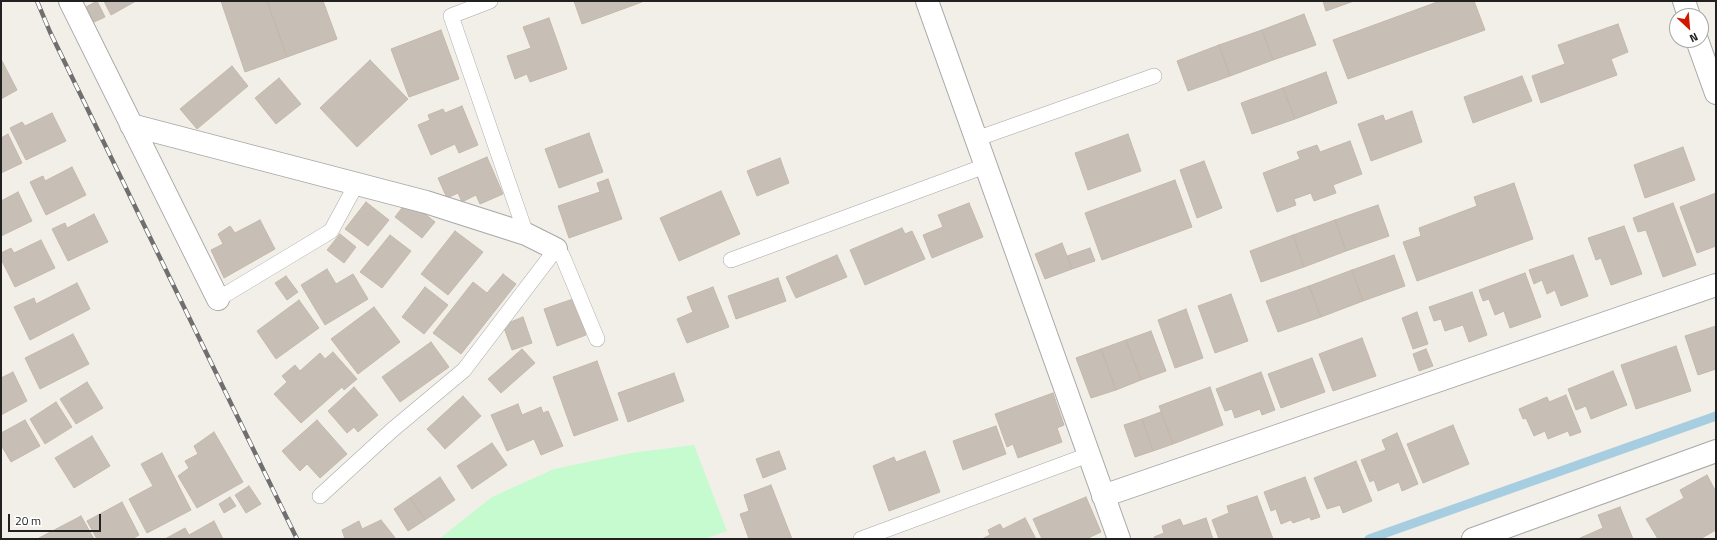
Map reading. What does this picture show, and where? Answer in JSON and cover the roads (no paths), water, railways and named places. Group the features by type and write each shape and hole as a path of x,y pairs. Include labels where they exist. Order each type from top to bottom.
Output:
{"street":[{"path":"70,1 218,298"},
{"path":"927,1 1119,539"},
{"path":"1701,48 1716,93"},
{"path":"131,125 426,202 526,234 556,249"},
{"path":"1103,496 1716,285"},
{"path":"1473,539 1716,451"}],"lane":[{"path":"490,1 450,16 526,234"},
{"path":"976,139 1154,76"},
{"path":"732,260 985,166"},
{"path":"218,298 331,231 357,183"},
{"path":"320,496 391,431 464,370 556,249 562,255 597,339"},
{"path":"861,539 1088,455"}],"waterway":[{"path":"1369,539 1716,416"}],"railway":[{"path":"37,1 50,32 297,539"}]}
